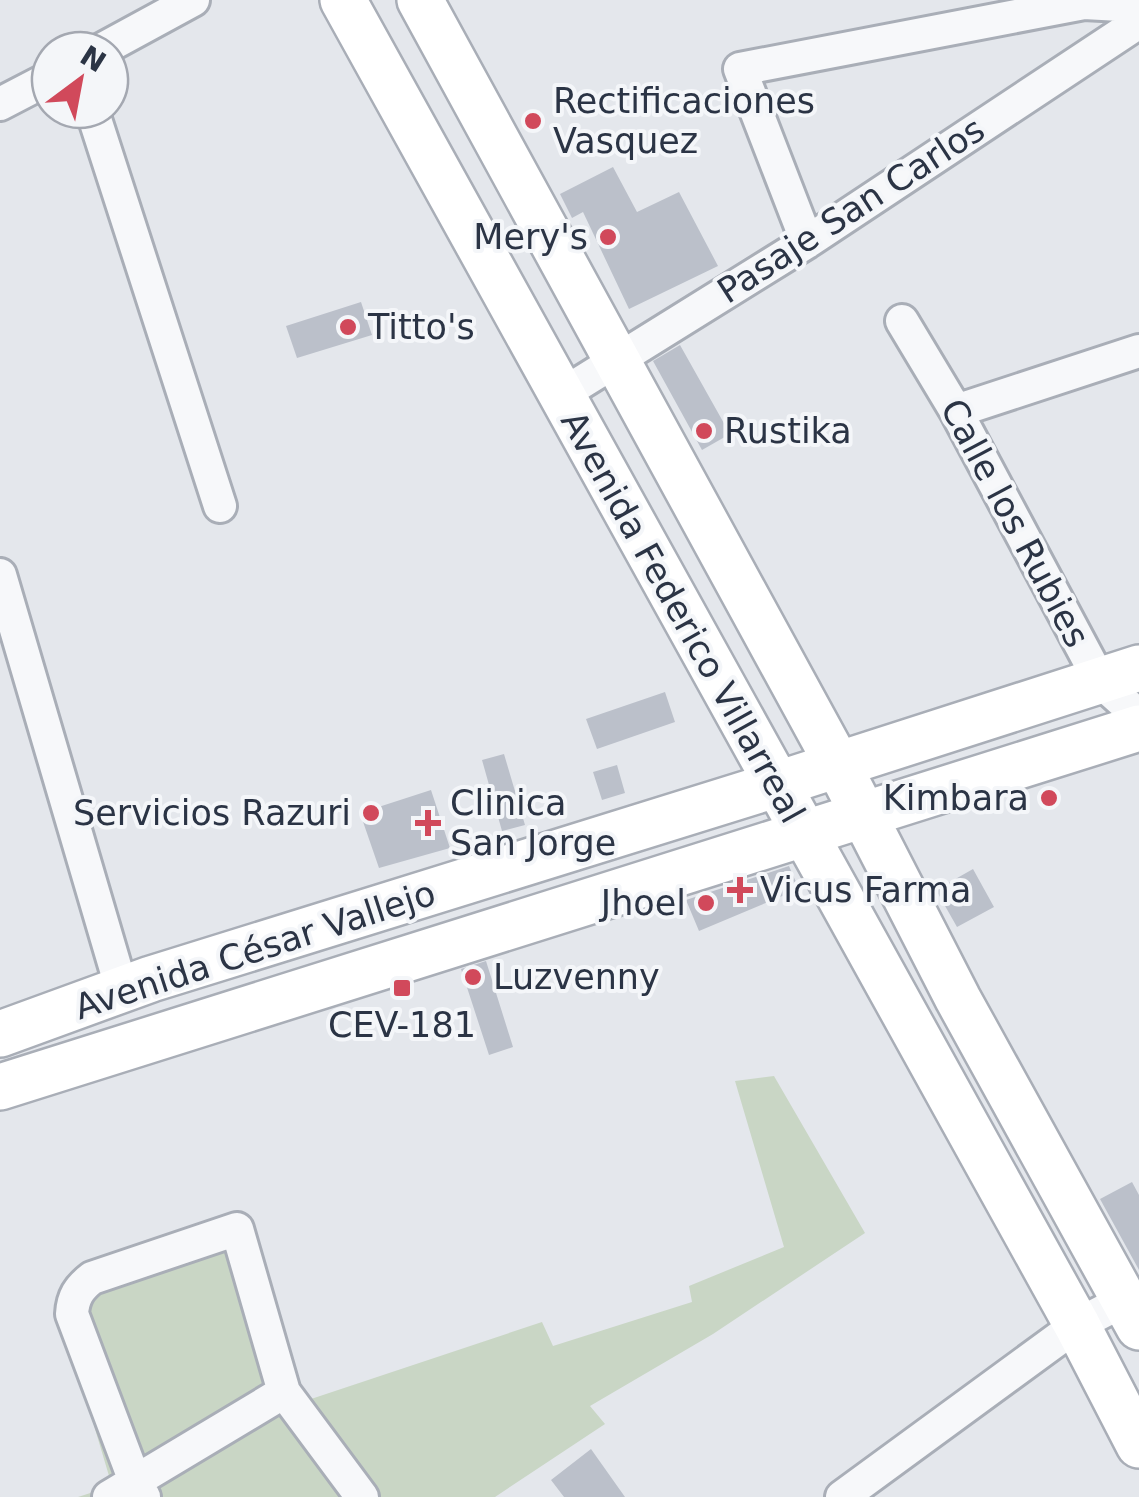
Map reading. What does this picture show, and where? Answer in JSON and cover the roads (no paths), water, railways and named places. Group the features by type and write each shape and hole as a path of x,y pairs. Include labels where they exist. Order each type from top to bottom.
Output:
{"main road":[{"name":"Avenida Federico Villarreal","path":"343,0 1077,1326 1139,1445"},
{"name":"Avenida Federico Villarreal","path":"420,0 838,765 958,998 1132,1314"},
{"path":"432,165 493,132"},
{"name":"Avenida César Vallejo","path":"0,1034 122,990 1119,674"},
{"name":"Avenida César Vallejo","path":"8,1084 1139,728"},
{"path":"256,947 288,998"},
{"path":"906,1022 958,998"},
{"path":"0,1034 8,1084"}],"street":[{"path":"130,34 193,0"},
{"path":"807,242 740,68 1084,2 1139,6"},
{"name":"Pasaje San Carlos","path":"561,396 807,242 1139,22"},
{"path":"0,104 30,88"},
{"path":"98,130 220,506"},
{"name":"Calle los Rubies","path":"902,321 1119,674 1139,716"},
{"path":"956,411 1139,351"},
{"path":"2,589 122,990"},
{"path":"284,1392 130,1492 72,1314 78,1292 92,1278 237,1229 284,1392 362,1497"},
{"path":"842,1497 1077,1326 1132,1314"}],"place":[{"name":"Rectificaciones Vasquez","path":"533,121"},
{"name":"Mery's","path":"608,237"},
{"name":"Titto's","path":"348,327"},
{"name":"Rustika","path":"704,431"},
{"name":"Kimbara","path":"1049,798"},
{"name":"Servicios Razuri","path":"371,813"},
{"name":"Clinica San Jorge","path":"428,823"},
{"name":"Vicus Farma","path":"740,890"},
{"name":"Jhoel","path":"706,903"},
{"name":"Luzvenny","path":"473,977"},
{"name":"CEV-181","path":"402,988"}]}
